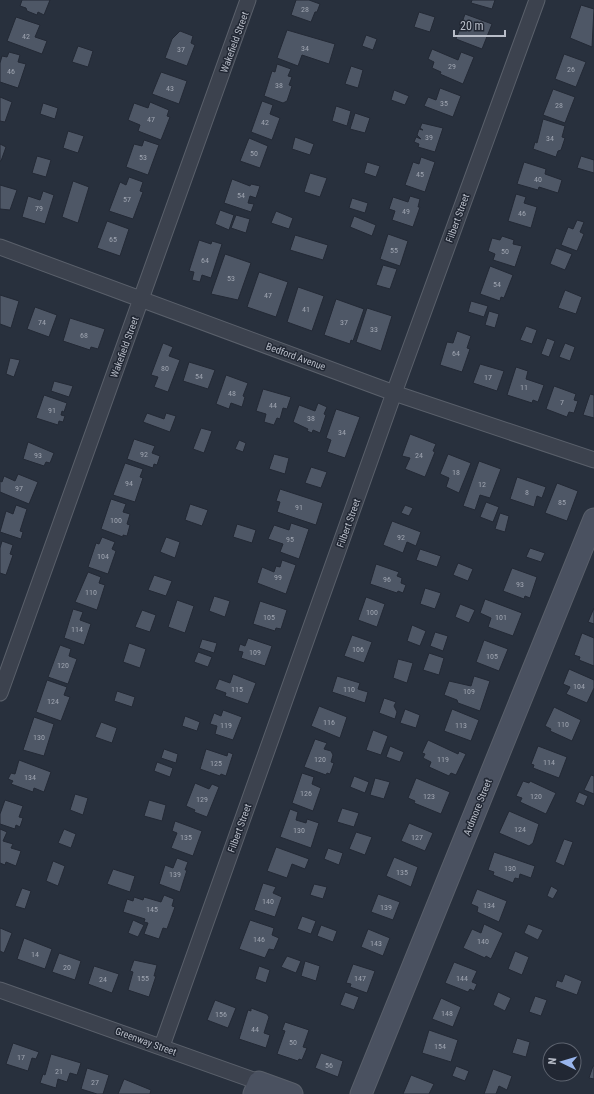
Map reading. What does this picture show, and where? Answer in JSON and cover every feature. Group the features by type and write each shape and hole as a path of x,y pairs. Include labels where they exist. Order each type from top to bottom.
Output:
{"main road":[{"name":"Ardmore Street","path":"361,1094 594,519"},
{"name":"Greenway Street","path":"256,1088 292,1094"}],"street":[{"name":"Wakefield Street","path":"0,693 248,0"},
{"name":"Filbert Street","path":"162,1046 394,392 537,0"},
{"name":"Bedford Avenue","path":"0,247 394,392 594,460"},
{"name":"Greenway Street","path":"0,990 162,1046 256,1088"}],"building":[{"path":"22,0 50,0 44,15 38,12 37,15 20,6"},
{"path":"296,0 309,0 320,4 311,22 291,15"},
{"path":"472,0 495,0 492,9 471,3"},
{"path":"581,5 594,9 592,47 570,38"},
{"path":"419,12 435,17 430,32 414,27"},
{"path":"465,14 492,24 482,49 456,39"},
{"path":"16,17 40,25 35,37 47,41 42,54 7,41"},
{"path":"287,30 335,44 329,64 302,55 298,66 277,58"},
{"path":"180,31 193,36 191,43 195,45 187,66 165,58 172,39"},
{"path":"366,35 377,39 373,50 362,46"},
{"path":"78,46 93,51 88,67 72,62"},
{"path":"432,49 458,60 461,52 474,57 463,84 440,74 441,72 432,68 434,62 428,59"},
{"path":"9,52 20,55 18,62 26,64 18,88 0,82 0,63 2,56 7,57"},
{"path":"564,54 586,62 576,87 555,79"},
{"path":"277,64 291,69 288,76 292,77 289,85 292,86 287,101 283,103 264,96 272,71 275,72"},
{"path":"351,66 363,70 358,88 345,84"},
{"path":"161,72 187,81 179,104 152,94"},
{"path":"440,88 461,96 453,117 424,106 428,97 436,100"},
{"path":"553,89 575,97 565,123 543,115"},
{"path":"394,90 409,96 405,105 391,100"},
{"path":"0,97 12,102 5,122 0,121"},
{"path":"262,101 273,105 270,114 280,118 272,140 251,132"},
{"path":"150,102 169,110 167,116 170,117 161,140 138,131 140,125 128,120 134,103 148,108"},
{"path":"43,103 58,108 55,119 40,114"},
{"path":"336,106 351,111 347,126 332,121"},
{"path":"355,113 370,118 365,133 350,129"},
{"path":"543,119 565,126 562,137 565,138 561,150 558,151 556,157 533,149 535,142 537,143"},
{"path":"422,123 443,128 435,152 418,147 419,144 414,142 416,137 421,139 417,135 419,129 423,130 420,128"},
{"path":"68,131 84,136 78,153 63,148"},
{"path":"295,137 314,144 310,155 292,149"},
{"path":"249,138 268,146 260,168 240,161"},
{"path":"144,140 159,145 148,175 126,167 134,144 142,146"},
{"path":"0,144 6,147 1,161 0,161"},
{"path":"37,156 51,160 46,177 32,173"},
{"path":"581,156 594,160 594,173 577,168"},
{"path":"421,157 435,162 425,192 405,185 413,162 419,164"},
{"path":"367,162 380,166 376,177 364,173"},
{"path":"524,162 546,169 545,174 562,180 558,193 539,187 538,190 517,184"},
{"path":"310,173 327,178 320,197 304,192"},
{"path":"129,177 143,182 140,191 143,192 133,219 109,211 120,182 126,185"},
{"path":"232,179 250,186 251,184 260,186 256,198 250,196 248,203 254,204 251,212 224,203"},
{"path":"73,181 89,187 78,223 62,217"},
{"path":"0,185 17,190 10,210 0,209"},
{"path":"43,191 54,195 45,224 22,217 28,196 40,200"},
{"path":"516,194 526,197 524,203 537,207 531,228 508,221"},
{"path":"410,196 420,199 418,207 420,207 413,227 392,220 395,211 389,209 393,197 408,202"},
{"path":"352,198 368,203 365,213 349,208"},
{"path":"220,210 234,215 229,230 215,224"},
{"path":"276,211 293,218 289,229 271,223"},
{"path":"236,215 250,219 246,233 231,228"},
{"path":"354,216 376,225 372,236 350,227"},
{"path":"577,220 584,222 580,232 584,234 577,251 561,245 568,227 573,229"},
{"path":"107,221 129,229 120,256 97,248"},
{"path":"388,234 408,241 400,266 380,259"},
{"path":"295,235 328,245 323,260 290,250"},
{"path":"502,236 514,240 513,244 522,246 515,267 493,260 495,254 488,251 492,238 500,240"},
{"path":"199,240 211,244 212,241 222,244 211,278 202,275 200,282 192,280 194,272 189,271"},
{"path":"556,248 572,254 565,270 550,264"},
{"path":"225,254 251,263 238,300 211,294"},
{"path":"383,265 397,269 390,289 376,285"},
{"path":"490,266 513,275 504,298 501,297 500,301 480,294"},
{"path":"259,272 288,282 276,317 247,307"},
{"path":"298,287 324,296 312,331 287,322"},
{"path":"565,290 582,297 576,314 558,308"},
{"path":"0,295 19,301 11,328 0,324"},
{"path":"336,299 364,309 353,341 351,340 350,344 324,335"},
{"path":"471,301 488,306 484,317 468,312"},
{"path":"35,307 57,315 49,337 27,329"},
{"path":"367,308 392,316 381,351 356,342"},
{"path":"489,311 499,314 495,328 485,325"},
{"path":"70,318 105,329 98,349 91,347 90,350 63,341"},
{"path":"526,326 537,330 532,344 520,340"},
{"path":"457,331 471,336 467,348 470,349 462,372 440,365 447,342 453,343"},
{"path":"547,338 555,341 549,357 541,354"},
{"path":"163,343 173,347 169,356 180,360 168,392 154,387 158,377 151,375"},
{"path":"565,343 575,347 570,361 559,357"},
{"path":"10,358 20,360 14,377 6,374"},
{"path":"189,362 215,370 208,389 183,381"},
{"path":"480,364 504,371 497,391 473,383"},
{"path":"516,367 528,371 526,379 544,385 538,402 533,400 532,403 507,395"},
{"path":"226,375 248,383 243,396 245,397 242,407 231,403 229,409 216,404"},
{"path":"54,381 73,386 69,397 51,391"},
{"path":"554,386 576,394 574,400 578,401 574,413 569,412 567,417 546,409"},
{"path":"263,389 291,397 287,409 283,408 280,419 277,418 274,425 264,422 266,414 256,411"},
{"path":"590,394 594,395 594,418 583,415"},
{"path":"44,395 67,403 64,412 62,411 61,415 65,416 63,422 59,421 58,425 36,418"},
{"path":"318,403 327,407 320,433 313,430 312,433 307,431 308,429 293,422 299,405 315,411"},
{"path":"336,409 360,417 345,458 327,452 331,440 326,438"},
{"path":"147,413 164,419 166,413 176,416 170,432 143,422"},
{"path":"201,428 212,431 204,453 193,449"},
{"path":"410,434 436,444 433,451 435,452 425,477 405,469 410,458 402,456"},
{"path":"134,439 155,446 152,453 160,456 157,465 154,464 153,468 127,459"},
{"path":"239,440 246,443 243,452 235,449"},
{"path":"28,442 54,453 50,463 46,462 44,466 23,459"},
{"path":"274,454 289,458 285,474 269,469"},
{"path":"448,454 471,463 459,493 446,487 449,478 440,474"},
{"path":"479,461 501,469 490,498 480,495 475,510 463,506"},
{"path":"125,463 143,469 140,477 143,478 135,502 113,495"},
{"path":"311,467 327,472 321,488 305,483"},
{"path":"18,474 38,482 29,504 0,492 0,481 2,482 4,476 15,481"},
{"path":"517,477 546,487 542,498 537,496 534,507 510,499"},
{"path":"557,483 578,491 567,521 545,513"},
{"path":"280,489 323,503 316,525 277,512 280,502 276,501"},
{"path":"111,499 126,504 123,512 130,514 127,524 130,525 127,536 123,535 123,537 101,529"},
{"path":"486,502 499,507 493,522 480,517"},
{"path":"190,504 208,510 202,526 185,520"},
{"path":"16,505 27,509 20,531 23,532 21,539 0,532 6,511 13,514"},
{"path":"405,505 413,508 409,516 401,513"},
{"path":"500,513 509,516 505,532 495,529"},
{"path":"392,521 421,532 416,546 407,542 403,553 383,545"},
{"path":"291,523 309,529 299,559 280,552 283,544 268,539 274,525 289,530"},
{"path":"237,524 256,530 252,543 233,537"},
{"path":"102,537 115,542 112,549 116,551 108,574 88,567 96,543 99,544"},
{"path":"166,537 180,542 175,558 160,552"},
{"path":"2,541 13,545 10,554 13,555 6,575 0,573 0,548"},
{"path":"530,548 545,553 541,562 526,557"},
{"path":"420,549 441,556 437,567 416,560"},
{"path":"282,560 296,565 286,594 257,583 262,567 274,572 276,566 280,567"},
{"path":"458,563 473,569 468,581 453,575"},
{"path":"376,564 399,572 397,576 402,578 401,583 406,585 403,593 398,591 397,593 370,584"},
{"path":"512,568 537,577 530,598 525,596 524,599 503,591"},
{"path":"88,572 101,577 99,583 105,585 97,610 75,602"},
{"path":"154,575 172,581 166,596 148,590"},
{"path":"425,588 441,593 435,609 420,604"},
{"path":"214,596 230,601 225,617 209,611"},
{"path":"366,597 385,604 377,627 358,620"},
{"path":"485,599 522,613 513,636 488,627 491,618 480,613"},
{"path":"177,600 194,606 185,633 168,627"},
{"path":"260,601 287,610 281,629 276,628 275,631 253,624"},
{"path":"460,604 475,610 469,623 455,617"},
{"path":"594,608 594,624 588,622"},
{"path":"73,609 83,612 80,620 91,624 84,645 64,638"},
{"path":"142,610 156,615 150,632 135,627"},
{"path":"412,625 426,631 420,646 407,641"},
{"path":"435,632 448,636 443,651 430,646"},
{"path":"582,633 594,638 594,666 579,660 580,657 574,655"},
{"path":"352,635 372,642 364,663 344,656"},
{"path":"248,638 272,646 265,666 241,658 243,652 238,651 240,644 245,646"},
{"path":"202,639 217,643 214,653 199,648"},
{"path":"484,640 508,649 499,671 476,662"},
{"path":"129,643 146,649 140,668 123,662"},
{"path":"60,645 71,649 69,656 77,659 68,684 48,677"},
{"path":"198,652 212,657 208,667 194,662"},
{"path":"429,653 444,658 439,675 423,670"},
{"path":"398,659 413,663 407,683 393,678"},
{"path":"569,669 594,680 594,688 587,703 566,694 570,687 563,684"},
{"path":"233,674 256,683 248,704 225,696 226,693 215,689 219,679 230,683"},
{"path":"337,676 360,683 358,689 368,692 365,703 332,692"},
{"path":"474,676 490,681 480,711 458,703 457,700 444,695 449,681 471,686"},
{"path":"47,680 67,687 64,695 70,697 61,721 36,712"},
{"path":"117,691 135,697 132,707 114,701"},
{"path":"384,698 396,702 394,706 397,712 395,719 379,713"},
{"path":"319,706 347,717 340,738 311,726"},
{"path":"554,707 581,720 572,741 550,731 551,729 545,726"},
{"path":"405,709 420,715 416,728 400,723"},
{"path":"452,709 479,720 471,741 444,731"},
{"path":"223,710 242,717 233,740 215,734 217,726 210,724 214,713 221,716"},
{"path":"185,716 200,722 197,731 182,726"},
{"path":"34,717 54,724 44,756 23,750"},
{"path":"101,722 117,728 112,743 95,737"},
{"path":"373,730 388,736 381,755 366,750"},
{"path":"315,739 327,743 324,749 331,751 333,755 331,762 334,763 330,774 327,773 326,775 304,767"},
{"path":"428,740 458,754 459,751 466,754 456,775 451,773 449,776 429,767 431,762 423,758 425,754 422,753"},
{"path":"390,746 404,752 400,762 386,757"},
{"path":"538,746 567,757 559,778 533,768 534,765 531,764"},
{"path":"164,749 178,754 176,763 161,758"},
{"path":"206,749 227,756 228,752 233,754 226,776 221,774 220,776 200,769"},
{"path":"19,760 51,772 44,792 34,788 33,792 11,784 13,781 8,779 11,773 15,774"},
{"path":"157,762 173,768 170,777 154,771"},
{"path":"302,773 314,777 312,784 321,788 313,811 292,803"},
{"path":"591,775 594,776 594,794 584,790"},
{"path":"354,776 369,782 365,793 350,787"},
{"path":"375,778 390,782 384,799 370,795"},
{"path":"416,778 450,792 441,814 414,803 415,801 408,798"},
{"path":"523,781 529,783 530,781 556,793 546,814 520,802 522,798 516,796"},
{"path":"195,783 209,789 212,784 219,787 207,817 194,812 195,810 186,806"},
{"path":"579,792 588,796 584,806 575,802"},
{"path":"75,794 88,798 83,815 70,810"},
{"path":"5,800 23,806 19,817 23,818 20,827 16,825 15,829 0,824 0,814"},
{"path":"149,800 166,805 162,821 144,816"},
{"path":"342,808 359,813 354,827 337,822"},
{"path":"290,809 298,812 296,820 306,823 307,819 319,823 311,848 280,837"},
{"path":"509,811 539,824 533,843 529,846 499,833"},
{"path":"175,821 202,831 193,856 171,848 177,833 172,831"},
{"path":"409,823 433,833 425,851 401,841"},
{"path":"0,829 7,832 3,841 13,844 11,848 21,851 16,866 6,862 5,865 0,863"},
{"path":"64,829 76,834 71,848 58,843"},
{"path":"356,832 372,837 365,855 349,849"},
{"path":"564,839 573,842 564,866 555,862"},
{"path":"276,847 309,859 305,869 292,864 287,878 267,871"},
{"path":"328,848 343,853 339,865 324,859"},
{"path":"494,852 535,866 531,878 520,874 519,879 515,878 513,883 493,875 494,872 488,870"},
{"path":"394,857 418,867 411,887 386,876"},
{"path":"177,858 188,862 180,892 159,884 165,865 173,868"},
{"path":"53,861 65,866 58,886 46,881"},
{"path":"113,869 135,876 130,892 107,884"},
{"path":"263,883 276,887 273,893 282,897 275,917 254,910"},
{"path":"314,884 327,887 323,899 310,895"},
{"path":"551,886 558,890 553,899 547,896"},
{"path":"22,888 31,891 25,909 15,906"},
{"path":"477,889 507,901 499,922 477,912 478,907 471,904"},
{"path":"378,894 400,902 393,920 371,912"},
{"path":"164,895 174,899 172,906 175,907 167,929 163,928 159,939 144,934 148,923 144,922 145,919 123,912 127,899 133,901 134,897 143,900 144,897 161,902"},
{"path":"302,916 316,921 311,934 297,929"},
{"path":"133,920 144,925 138,937 128,933"},
{"path":"250,920 274,928 272,935 279,938 274,950 269,949 265,958 239,949"},
{"path":"484,924 503,933 491,959 486,956 485,958 463,948 472,929 481,933"},
{"path":"528,924 543,930 538,940 524,933"},
{"path":"321,925 337,931 333,942 317,936"},
{"path":"0,928 12,933 4,953 0,951"},
{"path":"368,929 390,938 383,956 361,947"},
{"path":"24,938 52,949 45,969 17,959"},
{"path":"515,951 529,957 522,975 508,969"},
{"path":"59,953 81,961 75,980 52,972"},
{"path":"287,956 301,961 296,973 281,967"},
{"path":"134,960 157,965 154,976 156,976 149,997 128,990 133,972 130,971"},
{"path":"305,961 320,966 316,981 301,976"},
{"path":"454,962 477,971 472,982 477,984 474,991 470,989 468,992 445,983"},
{"path":"353,964 375,971 367,993 350,987 351,984 346,983"},
{"path":"94,966 119,974 112,993 88,984"},
{"path":"259,966 270,970 266,983 255,979"},
{"path":"565,974 582,981 577,995 555,987 557,980 562,982"},
{"path":"345,992 359,997 354,1010 340,1005"},
{"path":"498,992 511,998 505,1011 493,1005"},
{"path":"535,996 547,1000 541,1016 529,1012"},
{"path":"441,998 461,1007 453,1027 432,1019"},
{"path":"215,1000 236,1008 228,1028 207,1020"},
{"path":"251,1008 267,1014 269,1017 264,1033 270,1035 266,1048 239,1039 248,1010 251,1011"},
{"path":"285,1022 309,1030 303,1047 307,1048 302,1060 299,1059 298,1061 277,1054 285,1031 282,1030"},
{"path":"429,1030 458,1040 451,1062 422,1053"},
{"path":"517,1038 530,1042 526,1057 512,1053"},
{"path":"13,1043 39,1052 36,1059 32,1058 28,1071 6,1064"},
{"path":"321,1053 343,1061 338,1077 315,1068"},
{"path":"51,1054 81,1063 77,1075 70,1073 67,1082 58,1079 56,1088 40,1083 43,1074 45,1075"},
{"path":"456,1066 469,1071 465,1081 452,1076"},
{"path":"594,1066 594,1079 589,1078"},
{"path":"87,1068 109,1075 103,1094 97,1094 81,1089"},
{"path":"493,1069 512,1076 507,1090 499,1086 496,1094 484,1094"},
{"path":"411,1075 434,1084 429,1094 403,1094"},
{"path":"124,1079 151,1090 150,1094 118,1094"}]}
